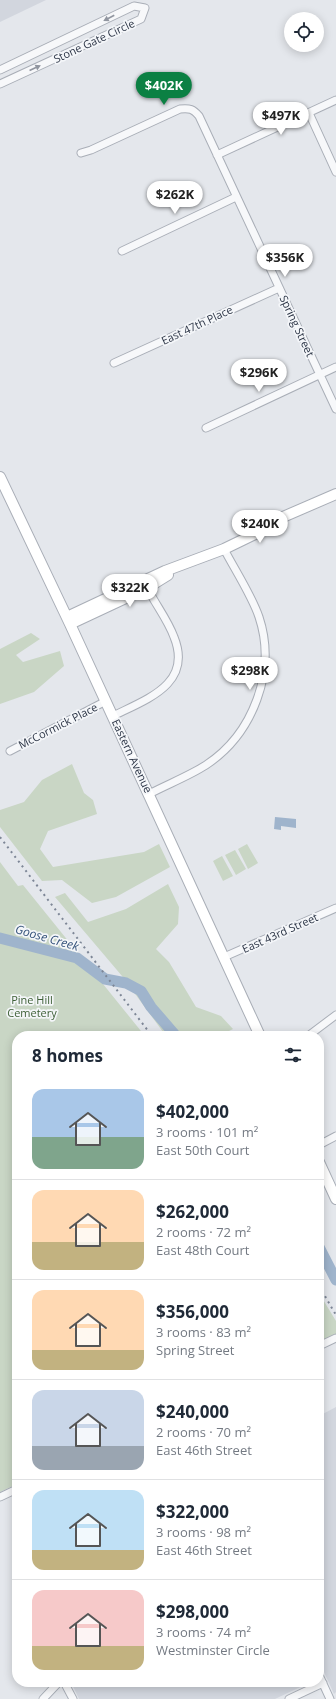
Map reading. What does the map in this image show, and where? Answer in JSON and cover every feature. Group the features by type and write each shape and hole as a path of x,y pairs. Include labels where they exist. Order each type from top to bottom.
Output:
{"main road":[{"name":"Eastern Avenue","path":"0,477 113,716 258,1031"},
{"path":"68,620 145,585 165,571 224,549 255,534 276,520 336,494"},
{"path":"324,1173 336,1199"}],"street":[{"name":"Stone Gate Circle","path":"0,70 134,6 145,8 141,19 0,84"},
{"path":"217,155 336,100"},
{"name":"Spring Street","path":"81,153 91,150 180,109 188,108 194,110 199,116 336,409"},
{"path":"309,113 336,172"},
{"path":"122,251 236,197"},
{"name":"East 47th Place","path":"114,363 279,288"},
{"path":"206,428 336,367"},
{"path":"149,794 206,765 235,741 250,717 260,691 264,663 262,627 259,616 224,549"},
{"path":"113,716 150,698 168,686 178,660 178,649 174,635 145,585"},
{"name":"McCormick Place","path":"10,751 106,701"},
{"name":"East 43rd Street","path":"224,958 336,908"},
{"path":"315,1031 336,1015"},
{"path":"324,1142 336,1136"},
{"path":"324,1344 336,1338"},
{"path":"0,1497 12,1491"},
{"path":"324,1686 330,1699"},
{"path":"43,1699 54,1687"},
{"path":"67,1687 73,1699"},
{"path":"289,1699 316,1687"}],"shaded area":[{"path":"0,0 46,0 0,22"},
{"path":"336,1407 336,1692 334,1694 324,1672 324,1413"},
{"path":"73,1687 300,1687 275,1699 79,1699"}],"green space":[{"path":"31,633 40,639 16,655 23,662 60,651 64,666 34,692 0,704 0,649"},
{"path":"72,764 84,793 93,800 97,814 48,831 40,849 53,867 144,852 159,844 170,867 116,897 92,903 62,880 42,881 0,827 0,810 24,802 42,780"},
{"path":"247,844 258,863 248,869 238,849"},
{"path":"235,850 246,869 236,875 225,855"},
{"path":"222,856 233,876 223,881 213,861"},
{"name":"Pine Hill Cemetery","path":"0,862 18,886 23,885 141,1031 12,1031 12,1486 0,1492"},
{"path":"168,884 179,907 178,924 156,949 169,962 196,1007 221,1016 233,1029 229,1031 162,1031 122,976 55,897 65,893 88,922 126,909"},
{"path":"324,1301 336,1321 336,1334 324,1340"}],"water":[{"path":"275,817 296,819 296,828 281,826 281,830 274,829"}],"waterway":[{"name":"Goose Creek","path":"0,938 77,958 105,979 126,983 141,991 151,1007 172,1031"},
{"name":"Goose Creek","path":"324,1257 336,1280"}],"railway":[{"path":"0,837 148,1031"},
{"path":"324,1295 336,1315"}]}
